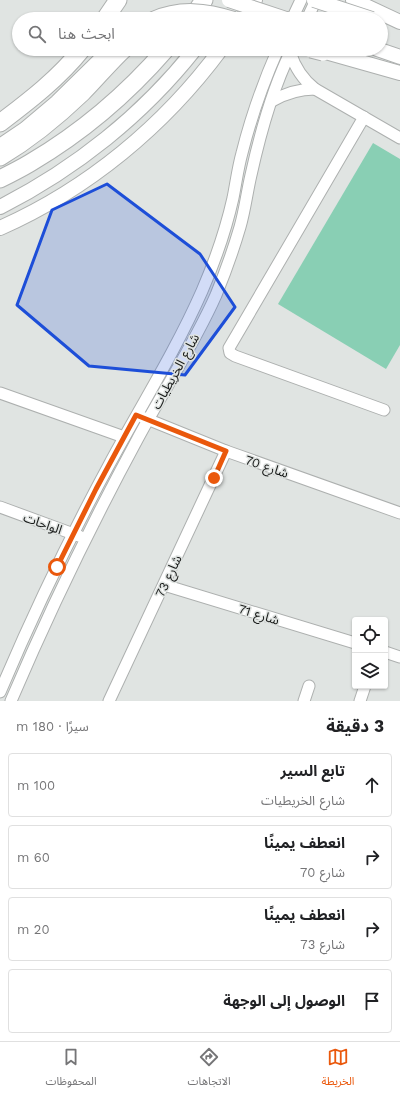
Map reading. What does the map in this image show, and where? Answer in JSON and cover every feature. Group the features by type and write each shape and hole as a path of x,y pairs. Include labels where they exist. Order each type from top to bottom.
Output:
{"highway":[{"path":"110,12 118,0"},
{"path":"196,12 204,0"},
{"path":"0,123 49,84 75,56"},
{"path":"0,157 32,135 47,117 82,93 117,56"},
{"path":"0,179 30,163 73,135 123,94 160,56"}],"main road":[{"path":"222,12 230,0 265,12"},
{"path":"247,12 255,0"},
{"path":"315,0 351,12"},
{"path":"353,0 379,12"},
{"path":"182,12 203,12"},
{"path":"388,16 400,22"},
{"path":"388,24 400,28"},
{"path":"388,53 400,57"},
{"path":"0,146 47,117 104,56"},
{"path":"0,207 53,178 100,144 138,110 189,56"},
{"path":"0,228 64,196 110,163 148,131 164,115 190,88 216,56"},
{"path":"338,56 400,73"}],"street":[{"path":"295,12 301,0"},
{"path":"310,12 315,0"},
{"name":"شارع الخريطيات","path":"0,692 31,622 73,534 190,317 212,266 227,221 242,154 252,119 275,56"},
{"name":"شارع الخريطيات","path":"11,701 41,632 85,539 148,420 203,321 224,274 240,226 257,150 272,101 289,56"},
{"path":"292,56 299,73 315,89 400,138"},
{"path":"272,101 288,93 306,89 315,89"},
{"path":"364,117 229,348 230,353 235,356 384,410"},
{"path":"0,393 124,438"},
{"name":"شارع 70","path":"136,415 226,451 400,513"},
{"name":"شارع 73","path":"109,701 226,451"},
{"name":"الواحات","path":"0,507 85,539"},
{"name":"شارع 71","path":"164,584 352,642"},
{"path":"388,653 400,657"},
{"path":"304,701 309,686"},
{"path":"360,701 364,689"}],"highlighted area":[{"path":"107,184 200,254 235,307 185,375 89,366 17,305 52,210"}],"green space":[{"path":"373,143 400,159 400,345 386,369 278,304"}],"route":[{"path":"57,567 96,489 136,415 226,451 214,478"}]}
